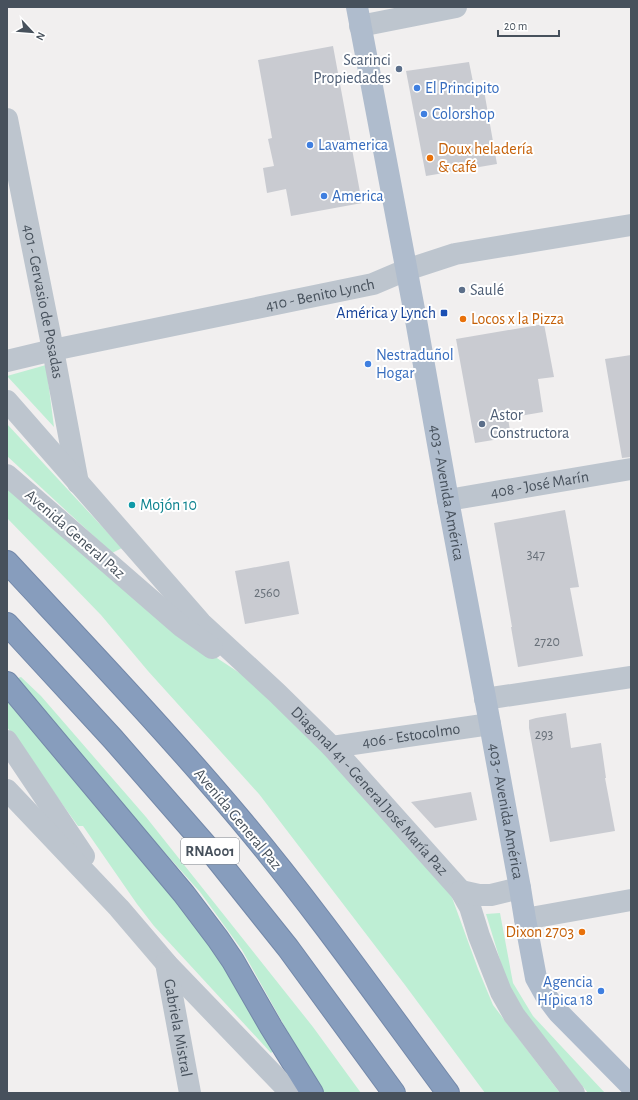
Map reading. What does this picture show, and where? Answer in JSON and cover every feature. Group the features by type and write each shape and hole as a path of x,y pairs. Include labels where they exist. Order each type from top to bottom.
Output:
{"highway":[{"name":"Avenida General Paz","path":"7,562 159,727 240,819 345,952 448,1093"},
{"name":"RNA001","path":"7,624 113,739 209,849 288,948 394,1093"},
{"path":"7,683 184,894 218,938 312,1093"}],"main road":[{"name":"403 - Avenida América","path":"359,17 536,978 546,996 558,1012 631,1086"}],"street":[{"path":"359,17 456,7"},
{"name":"401 - Gervasio de Posadas","path":"7,119 78,484"},
{"name":"410 - Benito Lynch","path":"7,361 53,350 373,284 406,270 455,254 631,225"},
{"path":"7,401 201,623 277,693"},
{"name":"408 - José Marín","path":"448,500 631,469"},
{"name":"Avenida General Paz","path":"7,475 181,626 277,693"},
{"path":"485,699 631,677"},
{"name":"Diagonal 41 - General José María Paz","path":"277,693 332,747 461,891"},
{"name":"406 - Estocolmo","path":"332,747 490,724"},
{"path":"7,741 119,908"},
{"path":"7,790 14,807 119,908 166,963 291,1093"},
{"path":"461,891 479,895 491,895 520,888"},
{"path":"461,891 470,906 479,936 501,992 514,1016 574,1093"},
{"path":"524,919 631,900"},
{"name":"Gabriela Mistral","path":"166,963 190,1093"}],"green space":[{"path":"46,365 54,427 7,376"},
{"path":"7,424 122,548 112,553 7,456"},
{"path":"7,486 185,637 264,689 446,881 478,969 493,1005 560,1093 485,1093 405,985 259,794 148,671 101,615 7,518"},
{"path":"21,677 41,696 146,817 313,1027 361,1093 323,1093 242,950 200,892 92,771 15,679"},
{"path":"7,701 224,959 276,1049 271,1053 154,926 83,826 78,826 7,727"},
{"path":"500,913 513,983 533,1016 605,1093 588,1093 529,1020 507,983 486,914"}],"building":[{"path":"333,46 362,203 291,216 286,189 267,193 263,168 274,166 268,139 272,138 258,60"},
{"path":"469,62 474,87 483,85 497,164 426,176 406,71"},
{"path":"544,324 554,377 538,379 543,412 508,418 511,437 475,443 456,339"},
{"path":"631,355 631,457 622,458 605,359"},
{"path":"565,510 579,587 570,588 583,656 518,667 494,523"},
{"path":"289,561 299,614 245,624 235,571"},
{"path":"566,713 571,748 601,743 605,778 615,831 550,842 529,728 529,720"},
{"path":"471,792 477,820 435,828 411,802"}],"place":[{"name":"Scarinci Propiedades","path":"399,69"},
{"name":"El Principito","path":"417,88"},
{"name":"Colorshop","path":"424,114"},
{"name":"Lavamerica","path":"310,145"},
{"name":"Doux heladería & café","path":"430,158"},
{"name":"America","path":"324,196"},
{"name":"Saulé","path":"462,290"},
{"name":"América y Lynch","path":"444,313"},
{"name":"Locos x la Pizza","path":"463,319"},
{"name":"Nestraduñol Hogar","path":"368,364"},
{"name":"Astor Constructora","path":"482,424"},
{"name":"Mojón 10","path":"132,505"},
{"name":"Dixon 2703","path":"582,932"},
{"name":"Agencia Hípica 18","path":"601,991"}]}
